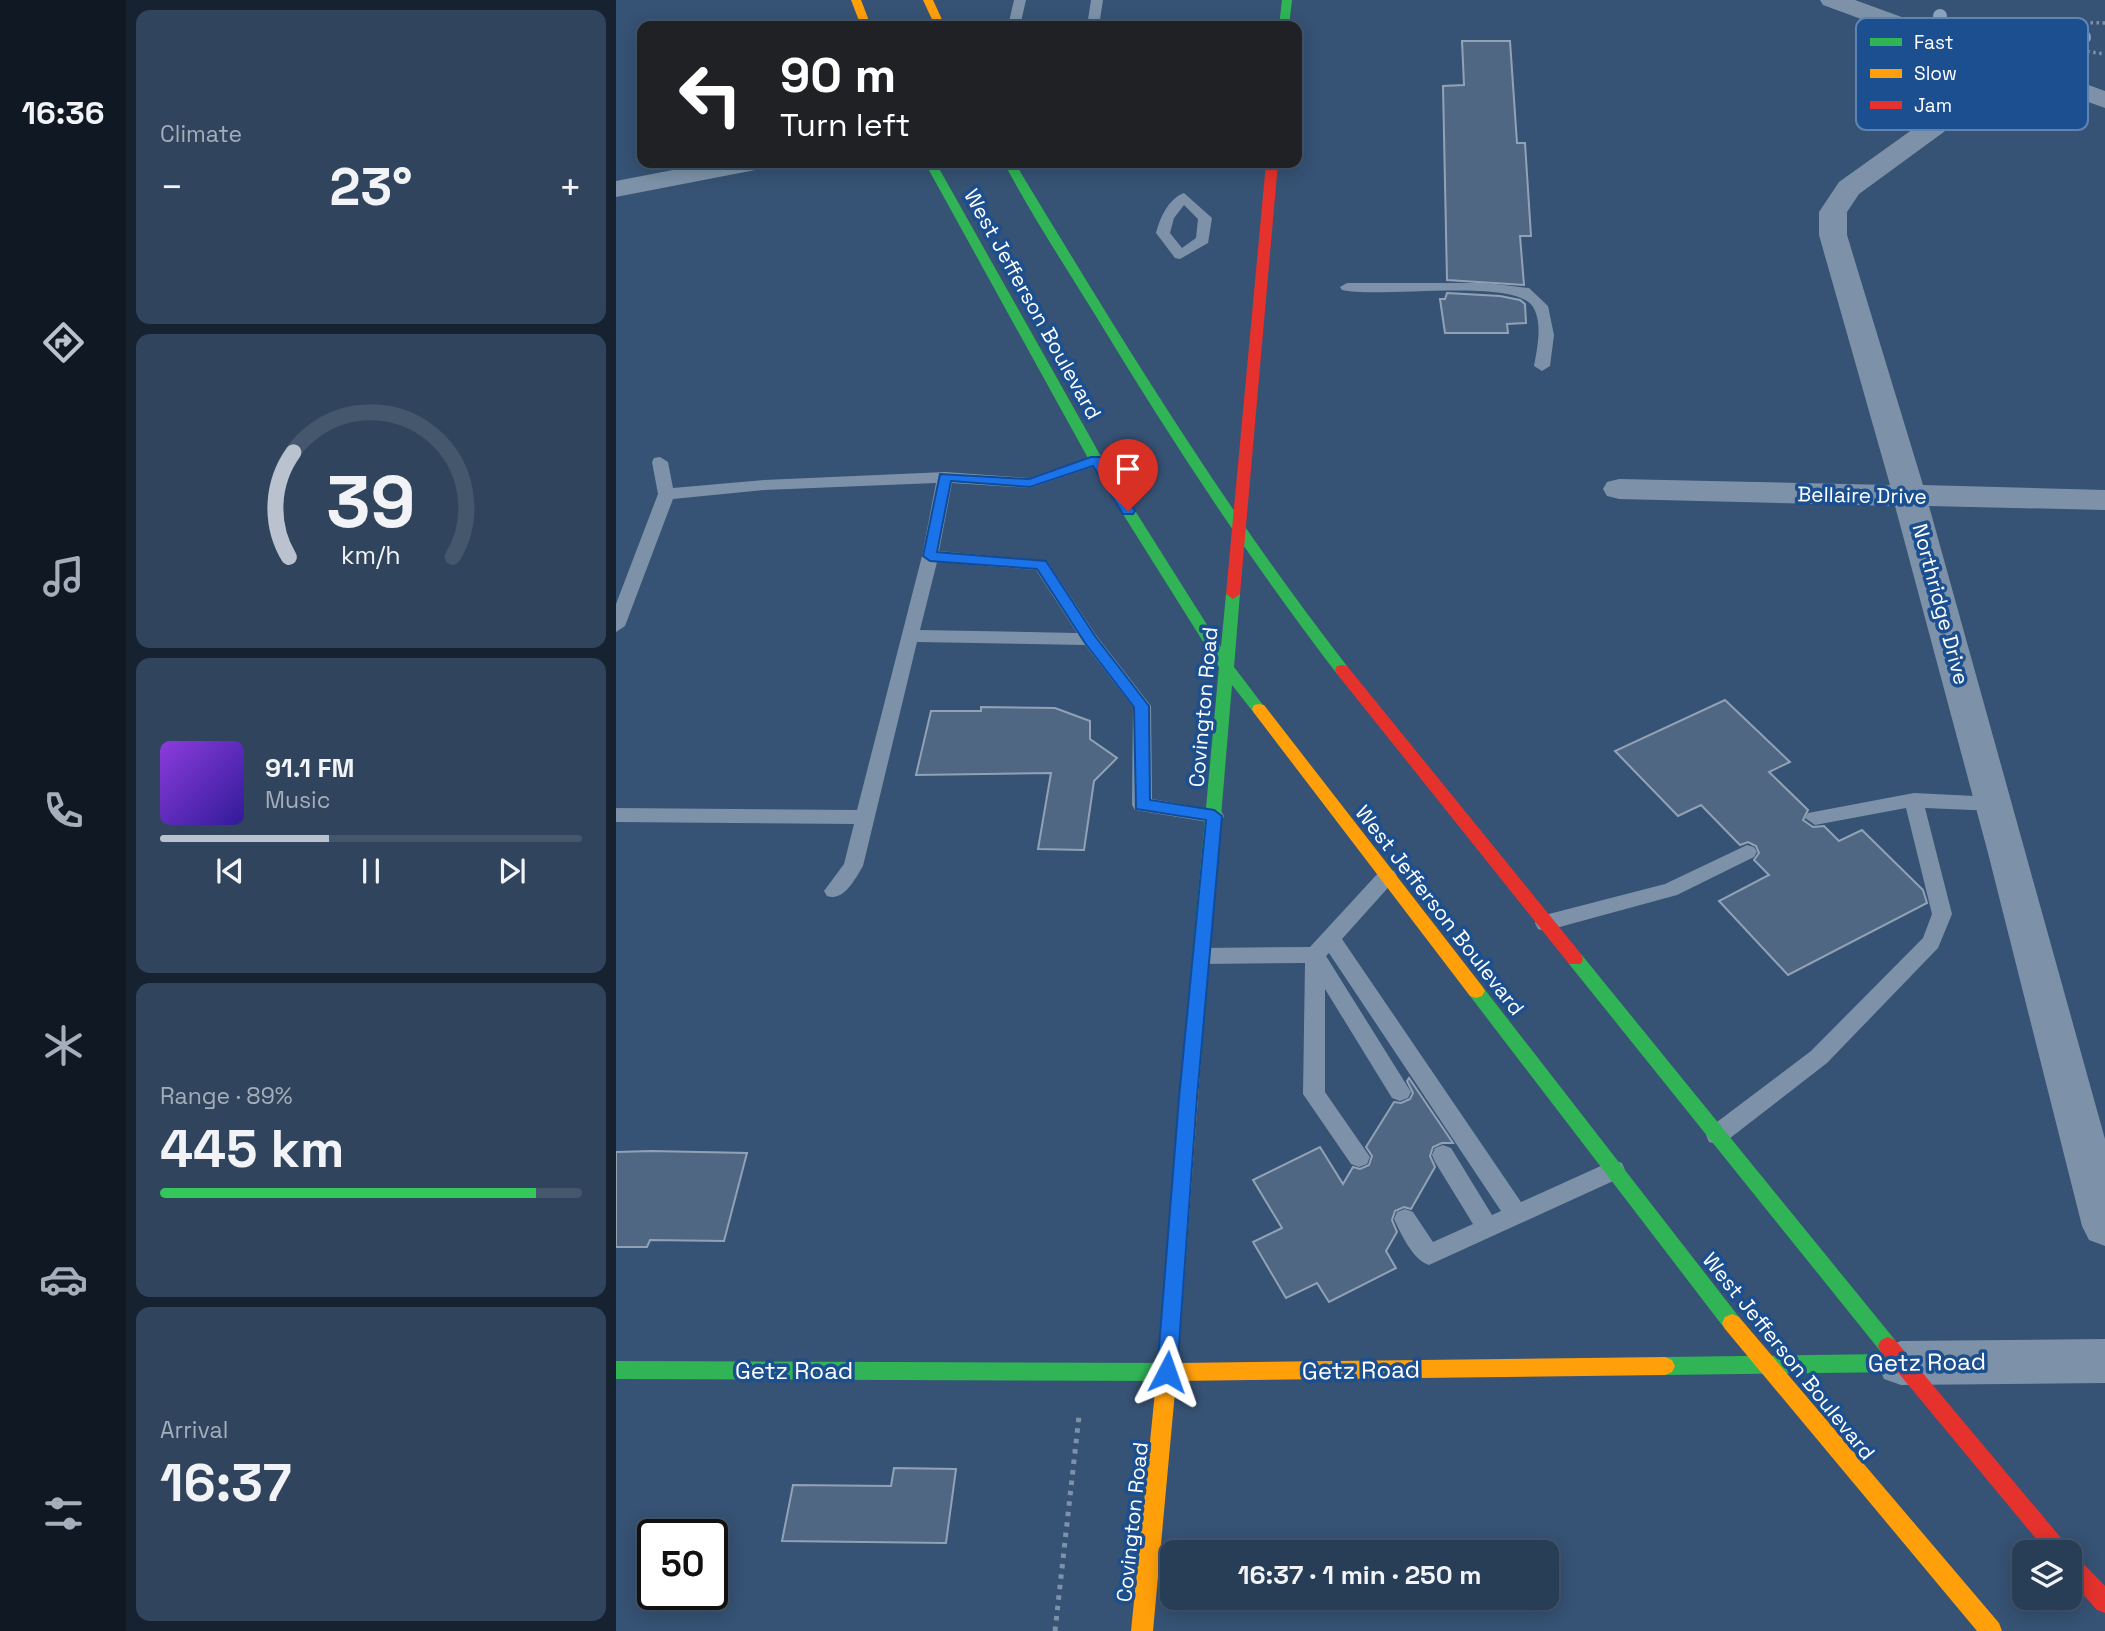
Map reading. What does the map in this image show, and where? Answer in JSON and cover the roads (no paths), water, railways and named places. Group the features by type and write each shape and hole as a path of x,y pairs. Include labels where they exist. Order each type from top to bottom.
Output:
{"main road":[{"path":"856,0 864,21"},
{"path":"928,0 938,21"},
{"path":"1285,21 1287,0"},
{"name":"West Jefferson Boulevard","path":"933,168 1096,460 1227,668 1764,1364 1991,1631"},
{"path":"1012,168 1181,447 1300,617 1901,1363 2050,1540"},
{"name":"Covington Road","path":"1142,1631 1272,168"},
{"name":"Getz Road","path":"616,1370 1167,1372 1901,1363"},
{"path":"2082,1577 2105,1602"}],"street":[{"path":"1832,0 1881,18"},
{"path":"2088,94 2105,100"},
{"name":"Northridge Drive","path":"1929,130 1849,188 1833,212 1833,235 1911,496 2105,1226"},
{"path":"616,189 724,168"},
{"name":"Bellaire Drive","path":"1619,489 2105,500"},
{"name":"Getz Road","path":"1901,1363 2105,1361"}],"lane":[{"path":"1015,21 1020,0"},
{"path":"1094,21 1097,0"},
{"path":"1347,287 1487,287 1524,290 1541,306 1546,335 1542,366"},
{"path":"666,494 765,485 945,477 1030,483 1096,460"},
{"path":"616,625 655,529 666,494 660,462"},
{"path":"834,891 853,866 930,556 945,477"},
{"path":"930,556 1041,565 1090,639 1142,706 1142,805 1214,816"},
{"path":"909,636 1090,639"},
{"path":"1815,817 1914,800 1995,804"},
{"path":"1717,1135 1819,1057 1931,942 1942,914 1914,800"},
{"path":"616,814 865,817"},
{"path":"1545,923 1670,890 1747,852"},
{"path":"1359,1157 1314,1094 1315,955 1387,876"},
{"path":"1330,938 1516,1214"},
{"path":"1202,956 1315,955"},
{"path":"1315,955 1401,1092"},
{"path":"1443,1155 1488,1228"},
{"path":"1405,1219 1429,1255 1614,1170"}]}
